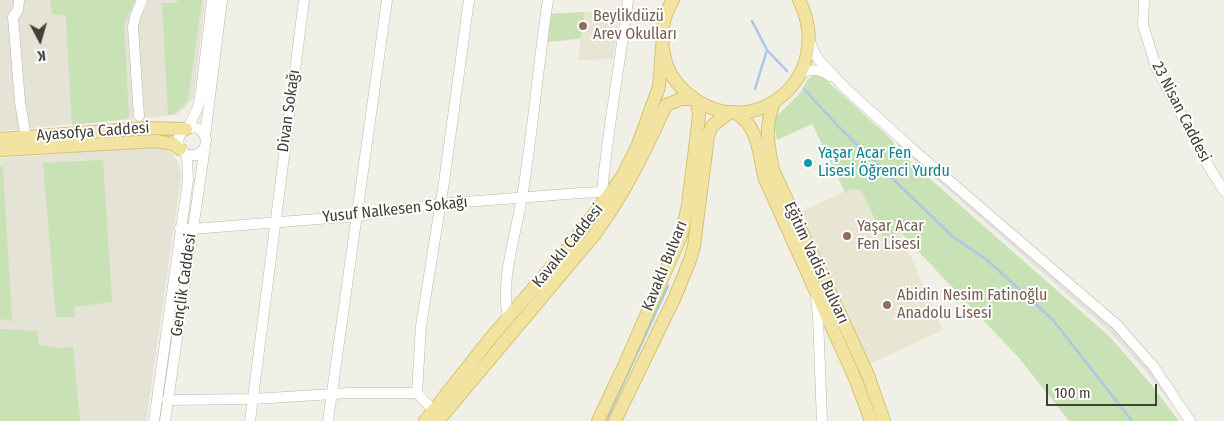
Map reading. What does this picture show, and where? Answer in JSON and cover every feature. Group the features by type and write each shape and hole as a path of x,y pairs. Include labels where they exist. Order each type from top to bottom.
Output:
{"main road":[{"name":"Kavaklı Caddesi","path":"436,416 508,318 573,242 606,193 622,177 637,147 659,87 662,30 665,17 673,0"},
{"path":"662,47 668,69 676,81 695,100 717,110 732,112 759,108 774,102 789,89 800,74 808,55 810,39 807,20 798,0"},
{"name":"Kavaklı Caddesi","path":"425,421 436,416 584,248 611,212 638,167 666,105 681,99 695,100"},
{"name":"Kavaklı Bulvarı","path":"598,421 681,236 688,205 698,125 699,113 695,100"},
{"name":"Eğitim Vadisi Bulvarı","path":"774,102 767,126 774,170 868,375 884,421"},
{"name":"Kavaklı Bulvarı","path":"615,421 667,314 690,260 695,238 708,136 712,126 732,112"},
{"name":"Eğitim Vadisi Bulvarı","path":"732,112 747,120 752,126 765,179 855,378 872,421"},
{"name":"Ayasofya Caddesi","path":"0,150 27,142 144,128 187,129"},
{"name":"Ayasofya Caddesi","path":"0,139 27,142 156,141 173,144 183,152"}],"street":[{"path":"19,0 18,10 13,17 20,102 27,142"},
{"path":"139,116 134,27 135,17 142,0"},
{"path":"212,0 198,107 187,129 179,136 178,144 183,152 197,155 206,145 205,136 222,0"},
{"name":"Divan Sokağı","path":"250,421 274,244 274,222 304,0"},
{"path":"328,421 387,0"},
{"path":"436,416 417,393 421,326 469,0"},
{"path":"508,318 508,274 512,239 522,198 548,0"},
{"path":"606,193 611,116 621,60 628,0"},
{"name":"23 Nisan Caddesi","path":"1144,0 1143,25 1156,67 1209,167 1224,191"},
{"path":"810,39 814,54 845,88 931,166 1117,325 1154,367 1190,421"},
{"path":"800,74 807,70 819,70 845,88"},
{"path":"187,129 199,129 205,136"},
{"name":"Gençlik Caddesi","path":"165,421 204,149"},
{"name":"Gençlik Caddesi","path":"154,421 188,180 183,152"},
{"name":"Yusuf Nalkesen Sokağı","path":"180,228 192,229 356,216 440,204 606,193"},
{"path":"815,293 818,317 822,421"},
{"path":"167,400 417,393"}],"shaded area":[{"path":"0,0 205,0 194,97 184,109 174,115 0,131"},
{"name":"Beylikdüzü Arev Okulları","path":"620,8 613,59 578,60 581,39 558,42 550,14"},
{"path":"896,140 1108,323 1150,367 1172,398 1168,400 1145,370 1109,331 898,146"},
{"path":"158,146 170,152 178,162 181,177 146,421 0,421 0,158"},
{"path":"850,189 858,189 862,192 884,239 900,232 943,330 870,364 800,212"}],"green space":[{"path":"50,0 135,0 124,24 129,119 72,125 66,16 52,14"},
{"path":"177,0 202,0 188,100 174,115 168,115 162,3 177,3"},
{"path":"584,12 581,38 547,42 550,14"},
{"path":"814,75 822,76 892,140 895,148 1110,337 1150,383 1179,421 1069,421 1019,358 900,232 884,239 862,192 854,189 845,192 812,124 777,140 774,123 776,117 801,92 807,80"},
{"path":"103,160 112,302 74,307 75,317 56,317 43,163"},
{"path":"0,167 3,167 12,321 0,319"},
{"path":"0,329 37,331 39,345 61,348 73,347 80,421 0,421"}],"waterway":[{"path":"752,21 767,50 787,71"},
{"path":"755,89 767,50"},
{"path":"804,89 840,128 952,236 987,260 1053,320 1132,421"},
{"path":"606,421 668,286"}],"place":[{"name":"Beylikdüzü Arev Okulları","path":"583,26"},
{"name":"Yaşar Acar Fen Lisesi Öğrenci Yurdu","path":"808,163"},
{"name":"Yaşar Acar Fen Lisesi","path":"847,236"},
{"name":"Abidin Nesim Fatinoğlu Anadolu Lisesi","path":"887,305"}]}
